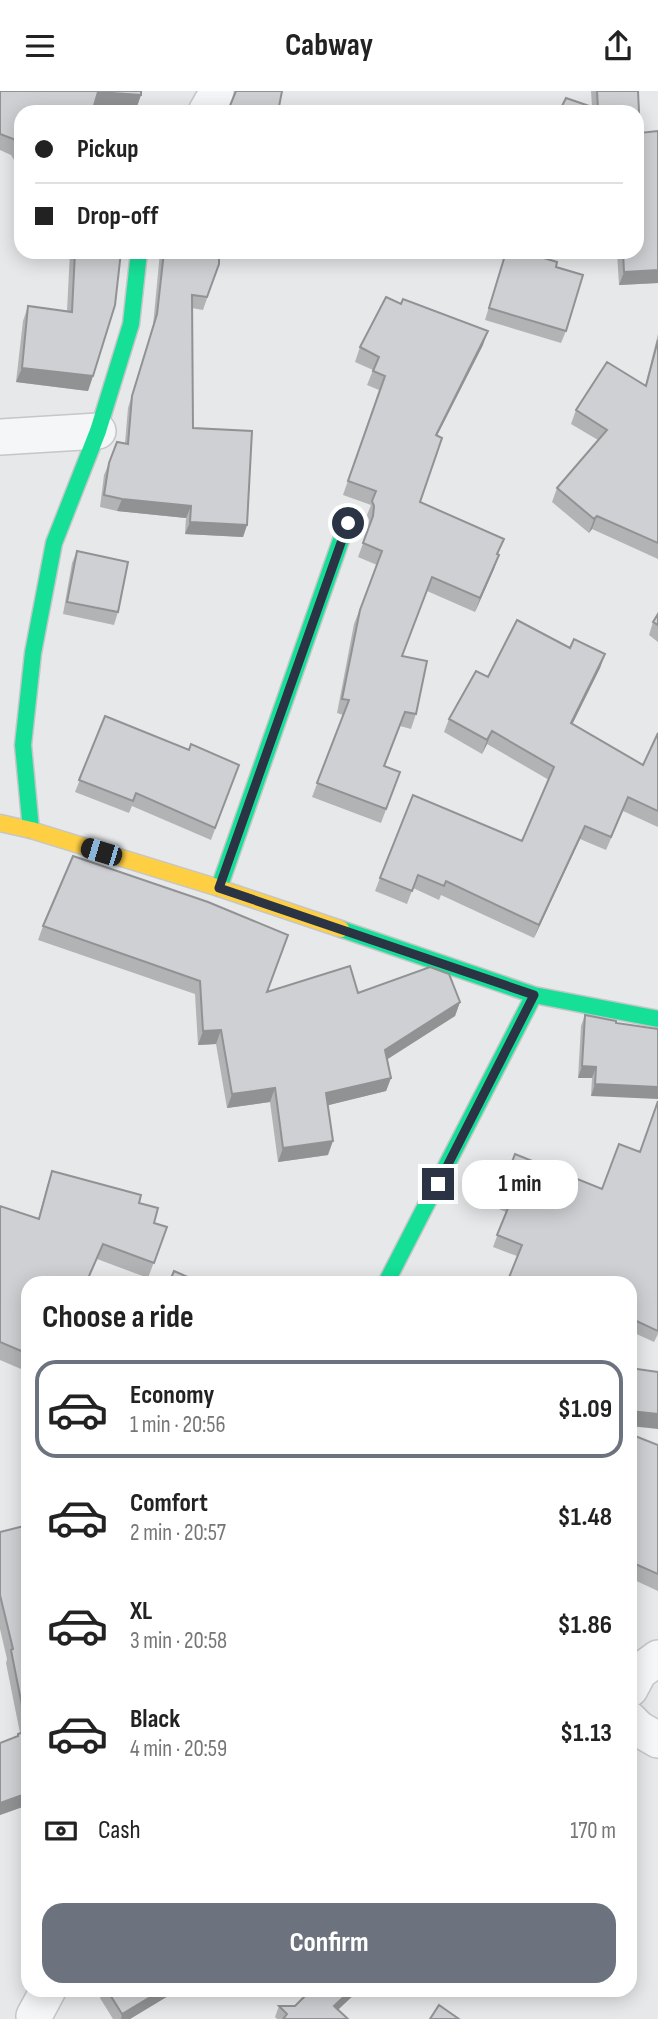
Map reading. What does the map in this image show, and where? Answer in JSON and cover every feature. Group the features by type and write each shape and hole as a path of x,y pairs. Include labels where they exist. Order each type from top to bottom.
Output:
{"street":[{"path":"31,829 23,745 33,653 54,543 98,431 131,324 138,259"},
{"path":"0,436 98,431"},
{"path":"219,888 348,523"},
{"path":"0,823 31,829 219,888 534,995 658,1019"},
{"path":"390,1276 534,995"},
{"path":"637,1676 658,1658"},
{"path":"637,1727 658,1740"}],"building":[{"path":"0,91 141,91 141,95 98,92 94,105 14,105 14,139 0,134"},
{"path":"236,91 282,91 279,105 231,105"},
{"path":"597,91 638,91 639,105 598,105"},
{"path":"566,98 586,105 562,105"},
{"path":"658,131 658,270 624,272 623,259 644,259 644,133"},
{"path":"75,259 120,259 115,305 93,376 22,368 28,306 72,312"},
{"path":"163,259 219,259 207,297 192,295 193,428 252,431 247,525 190,522 191,506 104,495 109,463 117,442 128,444 132,396 157,314"},
{"path":"504,259 547,259 557,262 556,267 583,275 566,331 489,308"},
{"path":"386,297 401,304 403,299 488,331 436,435 442,438 420,502 504,539 480,598 432,577 402,656 427,661 416,714 405,712 384,766 400,772 386,809 317,783 349,700 342,699 360,610 382,551 363,543 373,516 372,501 376,491 348,481 385,376 373,371 379,357 360,347"},
{"path":"658,340 658,543 597,516 594,519 557,488 607,430 576,410 607,362 646,386"},
{"path":"77,551 128,562 118,612 67,602"},
{"path":"517,620 570,648 574,639 605,654 571,723 643,765 658,733 658,811 628,797 611,837 585,826 539,925 446,881 444,886 418,875 412,891 380,878 413,795 522,841 554,767 492,731 487,740 449,719 476,671 488,677"},
{"path":"105,716 189,750 191,744 239,765 215,828 136,793 133,801 79,780"},
{"path":"73,856 208,902 288,935 267,992 350,966 358,993 430,967 449,974 460,1002 385,1050 391,1078 326,1093 333,1141 283,1148 275,1088 232,1094 221,1030 203,1031 200,981 43,926"},
{"path":"585,1015 658,1029 658,1087 595,1084 596,1067 582,1066"},
{"path":"658,1101 658,1331 637,1321 637,1276 510,1276 522,1245 497,1235 511,1201 499,1196 515,1154 602,1189 619,1144 640,1152"},
{"path":"52,1171 141,1195 139,1203 158,1208 154,1223 167,1227 154,1263 103,1244 89,1276 21,1276 21,1351 0,1342 0,1206 39,1219"},
{"path":"174,1271 185,1276 172,1276"},
{"path":"637,1369 658,1372 658,1414 637,1412"},
{"path":"637,1437 658,1445 658,1574 637,1565"},
{"path":"21,1527 21,1701 11,1650 13,1649 0,1595 0,1532"},
{"path":"21,1733 21,1796 0,1803 0,1743"},
{"path":"111,1997 150,1997 122,2014"},
{"path":"304,1997 344,1997 334,2006 348,2019 283,2019 287,2014 279,2006 295,2006"},
{"path":"439,2005 459,2019 430,2019"}],"traffic: fast":[{"path":"31,830 23,745 33,653 54,543 98,431 131,324 138,259"},
{"path":"219,888 347,523"},
{"path":"341,929 534,995 658,1019"},
{"path":"390,1276 534,995"}],"traffic: slow":[{"path":"0,823 31,830 219,888 341,929"}],"route":[{"path":"348,523 219,888 534,995 438,1184"}]}
